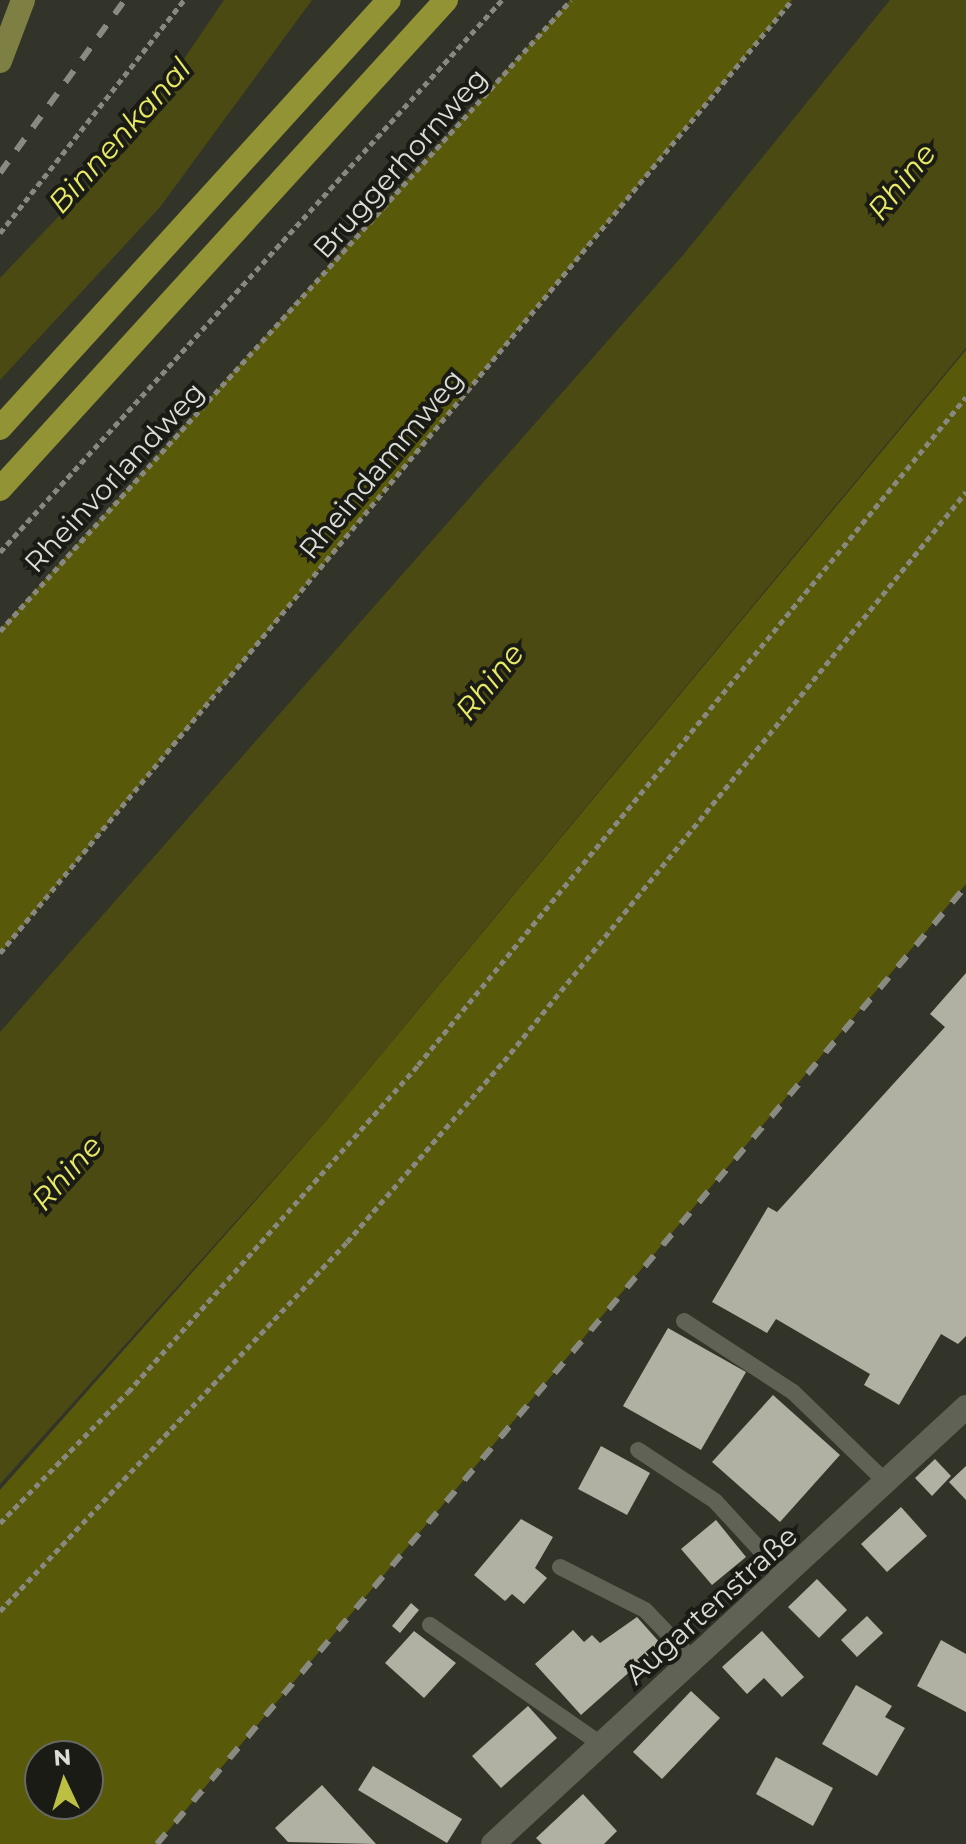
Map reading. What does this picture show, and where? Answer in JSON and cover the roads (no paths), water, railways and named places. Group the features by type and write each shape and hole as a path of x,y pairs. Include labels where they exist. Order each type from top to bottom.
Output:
{"highway":[{"path":"0,428 389,0"},
{"path":"0,489 446,0"}],"main road":[{"path":"0,61 23,0"}],"street":[{"name":"Augartenstraße","path":"493,1844 888,1484 966,1407"}],"lane":[{"path":"684,1321 793,1392 888,1484"},
{"path":"638,1450 715,1501 785,1577"},
{"path":"560,1567 645,1610 694,1661"},
{"path":"430,1625 602,1745"}],"water":[{"path":"224,0 312,0 160,207 0,380 0,278 122,150"},
{"name":"Rhine","path":"890,0 966,0 966,348 325,1122 0,1484 0,1032 684,254"}],"railway":[{"path":"0,173 125,0"},
{"path":"157,1844 966,886"}],"water label":[{"name":"Binnenkanal","path":"120,136"}]}
